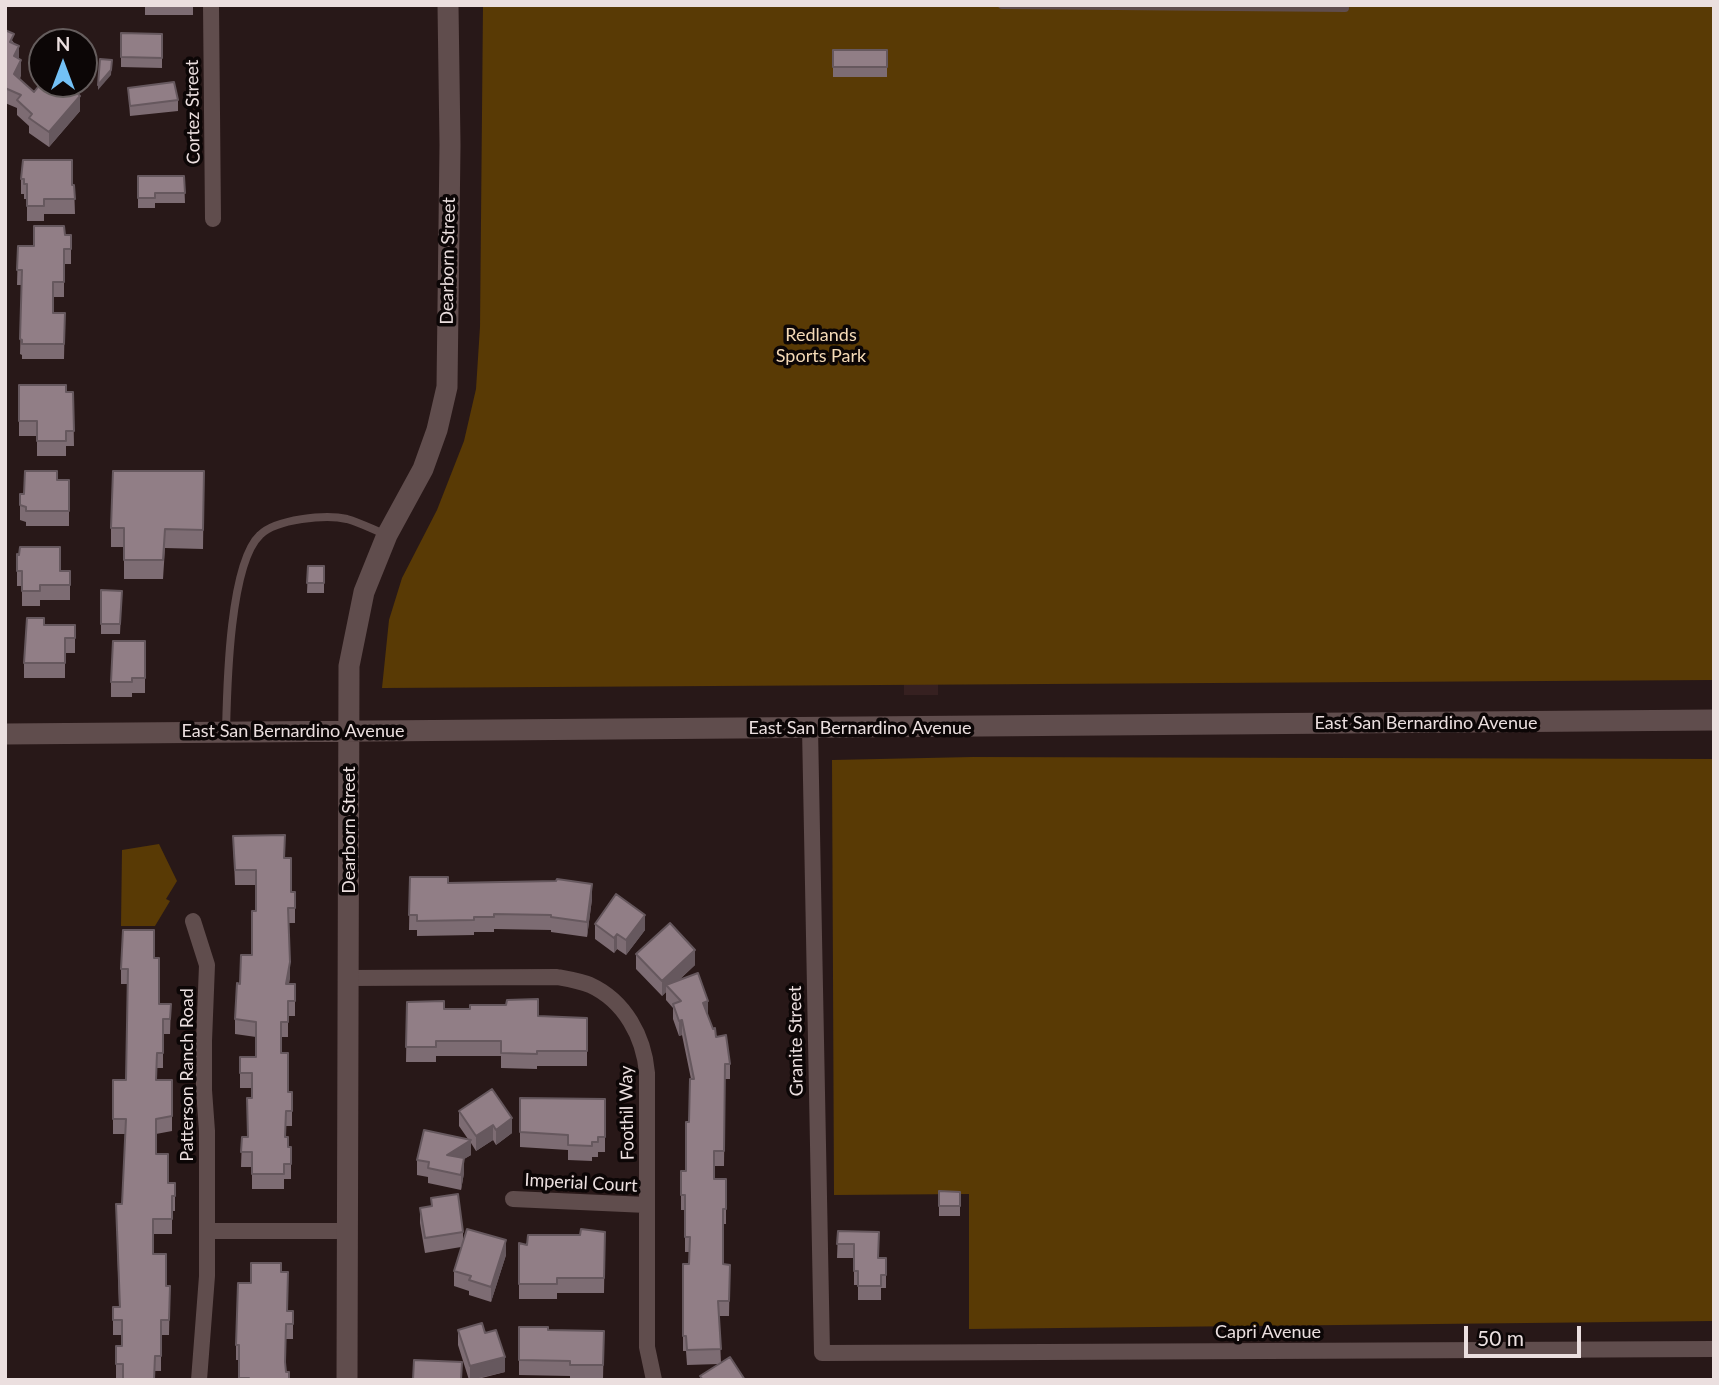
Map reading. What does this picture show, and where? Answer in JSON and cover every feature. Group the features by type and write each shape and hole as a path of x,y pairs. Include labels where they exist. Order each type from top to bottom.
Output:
{"street":[{"name":"Cortez Street","path":"211,5 213,219"},
{"name":"Dearborn Street","path":"347,1380 349,666 364,592 387,535 423,469 437,430 447,387 450,145 448,5"},
{"name":"East San Bernardino Avenue","path":"5,734 1714,720"},
{"name":"Granite Street","path":"810,728 822,1353"},
{"name":"Patterson Ranch Road","path":"193,921 207,965 204,1041 207,1276 199,1380"},
{"name":"Foothil Way","path":"348,978 557,977 589,985 614,1001 630,1021 646,1055 649,1103 647,1347 654,1380"},
{"name":"Imperial Court","path":"513,1199 647,1205"},
{"path":"207,1231 348,1231"},
{"name":"Capri Avenue","path":"822,1353 1714,1349"}],"lane":[{"path":"1002,5 1345,8 1345,5"},
{"path":"226,732 226,673 239,584 249,551 260,534 275,526 324,517 347,519 387,535"}],"shaded area":[{"path":"904,684 938,684 938,695 904,695"}],"green space":[{"name":"Redlands Sports Park","path":"483,5 1714,5 1714,680 382,688 389,620 402,578 437,510 464,441 476,389 480,327"},
{"path":"973,757 1714,759 1714,1321 969,1329 969,1194 834,1195 832,760"},
{"path":"159,844 177,881 166,899 170,901 155,926 121,926 122,850"}],"building":[{"path":"5,30 14,34 10,42 19,46 14,56 21,60 14,74 28,87 28,98 78,98 49,132 29,118 32,114 17,100 21,95 5,88"},
{"path":"121,33 162,34 162,58 121,57"},
{"path":"833,50 887,50 887,67 833,67"},
{"path":"100,59 112,60 111,70 98,85"},
{"path":"174,82 178,100 130,106 128,88"},
{"path":"23,160 72,160 75,199 44,199 44,206 27,206 27,184 21,179"},
{"path":"138,176 184,176 185,193 155,193 155,198 138,198"},
{"path":"34,226 64,226 65,235 71,235 71,249 64,249 64,282 53,282 53,313 65,313 64,344 22,344 20,339 22,270 17,270 18,246 34,246"},
{"path":"19,385 66,385 66,392 73,392 74,431 66,431 66,441 37,441 37,421 19,421"},
{"path":"25,471 57,471 57,480 69,480 69,511 26,511 26,507 20,505 20,494 24,494"},
{"path":"113,471 204,471 203,530 165,529 163,560 124,560 124,528 111,528"},
{"path":"20,547 60,547 60,571 70,571 70,585 40,585 40,591 22,591 22,571 17,571 17,554 19,555"},
{"path":"308,566 324,566 324,583 307,583"},
{"path":"101,590 122,591 120,624 101,624"},
{"path":"27,618 44,618 44,625 75,625 75,638 65,638 65,663 24,663"},
{"path":"113,641 145,641 145,678 132,678 132,682 111,682"},
{"path":"285,835 284,858 291,858 291,892 295,892 295,908 288,908 290,962 286,984 295,984 295,1001 288,1001 288,1022 281,1022 281,1053 288,1053 288,1092 292,1092 292,1111 286,1111 285,1137 288,1137 288,1147 291,1147 291,1164 284,1164 284,1174 252,1174 252,1152 241,1152 242,1137 248,1137 247,1098 252,1098 252,1073 240,1073 240,1057 256,1057 256,1022 235,1019 241,955 252,955 256,870 235,870 233,836"},
{"path":"410,877 448,877 448,883 557,879 592,884 587,922 551,915 494,914 494,917 474,917 474,920 417,921 417,915 409,915"},
{"path":"616,894 645,915 626,940 617,934 614,938 595,924"},
{"path":"670,923 695,950 662,981 636,954"},
{"path":"123,930 154,930 154,958 159,958 159,1004 171,1004 170,1019 163,1019 163,1053 157,1053 156,1080 172,1080 172,1116 156,1119 156,1154 168,1154 168,1183 175,1183 175,1196 172,1196 172,1219 153,1219 153,1254 166,1254 166,1286 170,1286 169,1320 161,1320 161,1356 155,1356 154,1380 123,1380 123,1364 116,1364 116,1346 122,1346 122,1320 113,1320 113,1307 120,1307 116,1204 122,1204 126,1119 113,1119 113,1080 126,1080 128,969 121,969"},
{"path":"698,973 708,1001 703,1003 713,1029 715,1028 716,1037 726,1035 730,1064 725,1064 724,1151 714,1151 714,1179 726,1179 723,1264 730,1265 729,1301 718,1301 721,1349 687,1350 686,1336 683,1336 683,1264 689,1264 690,1237 685,1237 685,1195 681,1195 681,1171 686,1171 686,1122 689,1122 690,1079 694,1079 682,1020 679,1021 673,1004 681,1001 666,985"},
{"path":"538,999 538,1016 587,1018 587,1051 501,1053 501,1041 436,1041 436,1047 406,1047 407,1002 444,1001 444,1009 470,1009 470,1005 506,1005 507,1000"},
{"path":"492,1089 512,1118 496,1130 493,1125 476,1136 459,1111"},
{"path":"520,1098 605,1099 605,1137 598,1137 598,1142 592,1142 592,1146 568,1145 568,1135 520,1132"},
{"path":"424,1130 471,1140 447,1155 464,1158 461,1175 428,1168 429,1162 417,1160"},
{"path":"939,1191 960,1192 960,1206 939,1206"},
{"path":"458,1194 463,1232 425,1238 420,1208 432,1206 431,1198"},
{"path":"467,1229 506,1240 491,1287 469,1280 471,1276 454,1271"},
{"path":"581,1229 605,1232 604,1278 557,1278 557,1284 519,1284 519,1243 527,1245 528,1235 580,1235"},
{"path":"838,1231 879,1232 878,1258 886,1258 886,1275 881,1275 881,1286 858,1286 858,1271 854,1271 854,1244 837,1244"},
{"path":"251,1263 281,1263 281,1272 288,1272 287,1311 293,1311 293,1324 286,1324 285,1362 289,1380 239,1378 239,1345 236,1345 238,1283 251,1283"},
{"path":"482,1323 485,1333 496,1330 505,1357 470,1366 458,1330"},
{"path":"519,1327 604,1331 603,1365 519,1360"},
{"path":"730,1357 745,1380 703,1380 700,1376"},
{"path":"414,1360 462,1362 461,1380 413,1380"}]}
